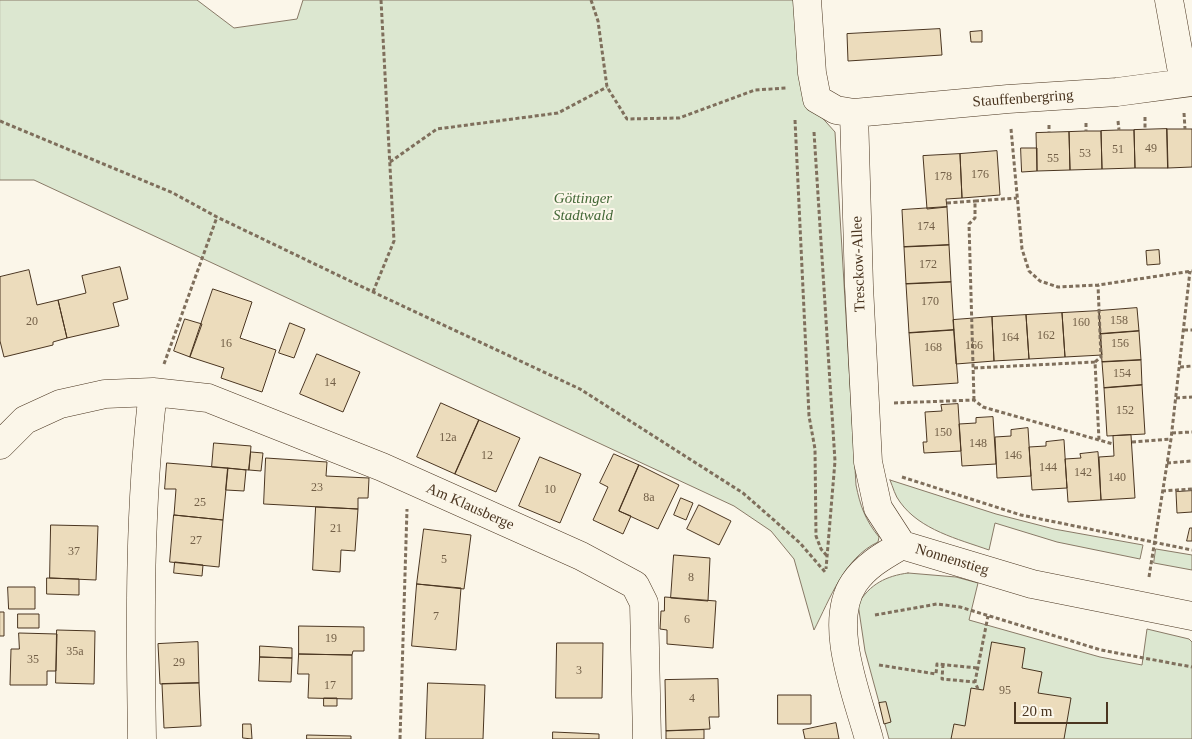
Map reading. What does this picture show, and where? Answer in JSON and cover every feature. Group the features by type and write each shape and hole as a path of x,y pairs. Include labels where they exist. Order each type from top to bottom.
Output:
{"street":[{"path":"807,0 815,92 836,110 854,113"},
{"path":"1169,0 1188,82"},
{"name":"Stauffenbergring","path":"854,113 1008,99 1118,92 1188,82"},
{"name":"Tresckow-Allee","path":"854,113 859,286 868,462 878,508 902,545"},
{"path":"142,739 140,641 145,459 153,392"},
{"name":"Am Klausberge","path":"1,444 25,420 60,404 105,394 153,392 208,398 408,479 580,556 635,585 644,603 647,739"},
{"name":"Nonnenstieg","path":"869,739 842,638 842,609 854,583 874,562 902,545 1032,584 1192,616"}],"path":[{"path":"373,292 394,241 381,0"},
{"path":"0,121 173,193 217,217 580,389 743,493 800,543 826,573 835,461 814,132 815,92 756,90 679,118 627,119 607,87 598,21 591,0"},
{"path":"390,162 437,129 558,113 607,87"},
{"path":"1008,99 1022,249 1029,270 1040,281 1058,287 1098,285 1191,271 1172,439 1144,607"},
{"path":"795,116 809,416 815,449 816,536 821,549 827,556"},
{"path":"947,203 1017,198"},
{"path":"974,400 969,224 975,218 975,201"},
{"path":"153,392 217,217"},
{"path":"974,368 1095,362 1101,357 1098,285"},
{"path":"1184,330 1192,330"},
{"path":"1095,362 1099,440"},
{"path":"1180,367 1192,366"},
{"path":"1176,398 1192,397"},
{"path":"896,403 974,400 983,407 1113,444"},
{"path":"1172,433 1192,432"},
{"path":"1132,442 1172,439"},
{"path":"868,462 897,475 1020,514 1192,550"},
{"path":"1167,463 1191,462"},
{"path":"400,739 408,479"},
{"path":"1162,491 1192,489"},
{"path":"842,609 874,615 937,604 960,607 1101,650 1192,668"},
{"path":"978,689 976,682 988,616"},
{"path":"848,661 936,674 936,664 978,668"},
{"path":"943,664 942,679 976,682"}],"green space":[{"name":"Göttinger Stadtwald","path":"0,0 197,0 234,28 297,19 303,0 797,0 809,103 835,132 856,485 864,512 870,525 879,537 878,542 856,558 839,580 814,630 794,559 771,531 734,506 34,180 0,180"},
{"path":"890,480 996,514 1054,529 1143,545 1140,559 1057,542 995,523 989,550 940,532 918,520 898,500"},
{"path":"1156,549 1192,555 1192,570 1154,563"},
{"path":"908,573 956,577 978,583 969,620 1100,657 1142,665 1147,629 1189,639 1192,642 1192,739 889,739 865,651 858,604 868,591 879,582 893,576"}],"building":[{"path":"940,29 942,55 848,61 847,34"},
{"path":"982,31 982,42 971,42 970,32"},
{"path":"1167,129 1192,129 1192,167 1168,168"},
{"path":"1167,129 1168,168 1135,168 1134,130"},
{"path":"1134,130 1135,168 1102,169 1101,131"},
{"path":"1101,131 1102,169 1070,170 1069,132"},
{"path":"1069,132 1070,170 1037,171 1036,133"},
{"path":"1021,148 1037,148 1037,171 1022,172"},
{"path":"997,151 1000,195 962,198 960,154"},
{"path":"960,154 962,198 946,199 947,207 927,209 923,156"},
{"path":"947,207 949,245 904,247 902,210"},
{"path":"949,245 951,282 906,284 904,247"},
{"path":"1159,250 1160,264 1147,265 1146,251"},
{"path":"120,267 128,299 113,303 119,326 67,338 58,300 86,293 82,276"},
{"path":"29,270 37,305 58,300 67,338 53,342 53,345 4,357 0,341 0,277"},
{"path":"951,282 954,330 909,333 906,284"},
{"path":"213,289 252,302 240,338 276,350 262,392 221,378 224,368 190,357"},
{"path":"1137,308 1139,331 1100,334 1099,311"},
{"path":"1099,311 1102,355 1065,357 1062,313"},
{"path":"1062,313 1065,357 1029,359 1026,315"},
{"path":"1026,315 1029,359 994,361 992,317"},
{"path":"992,317 994,361 956,364 953,320"},
{"path":"185,319 202,324 190,357 174,351"},
{"path":"290,323 305,329 294,358 279,353"},
{"path":"954,330 958,383 913,386 909,333"},
{"path":"1139,331 1141,360 1102,362 1100,334"},
{"path":"317,354 360,372 343,412 300,394"},
{"path":"1141,360 1142,385 1104,388 1102,362"},
{"path":"1142,385 1145,434 1107,436 1104,388"},
{"path":"441,403 479,420 455,474 417,457"},
{"path":"958,404 961,451 924,453 923,442 927,442 925,412 942,411 941,405"},
{"path":"993,417 996,464 962,466 959,424 976,423 976,418"},
{"path":"479,420 520,438 496,492 455,474"},
{"path":"1028,428 1031,476 997,478 995,437 1011,436 1011,430"},
{"path":"1131,435 1135,498 1101,500 1099,457 1114,456 1113,436"},
{"path":"1064,440 1067,488 1032,490 1029,447 1046,446 1046,442"},
{"path":"214,443 251,446 249,470 212,467"},
{"path":"251,452 263,453 261,471 249,470"},
{"path":"1098,452 1101,500 1068,502 1065,459 1081,458 1080,454"},
{"path":"614,454 639,465 619,511 631,516 623,534 593,520 608,487 600,483"},
{"path":"540,457 581,474 560,523 519,506"},
{"path":"266,458 327,462 326,476 369,478 368,498 358,498 358,509 264,504"},
{"path":"167,463 228,468 223,520 174,515 176,489 165,489"},
{"path":"639,465 679,485 658,529 619,511"},
{"path":"228,468 246,470 244,491 226,490"},
{"path":"1192,491 1192,512 1177,513 1176,492"},
{"path":"681,498 693,503 686,520 674,515"},
{"path":"699,505 731,521 719,545 687,529"},
{"path":"316,507 358,509 355,551 341,550 340,572 313,570"},
{"path":"174,515 223,520 219,567 170,562"},
{"path":"51,525 98,526 96,580 50,578"},
{"path":"1190,528 1192,528 1192,541 1187,541"},
{"path":"424,529 471,535 464,589 417,584"},
{"path":"674,555 710,558 708,601 671,598"},
{"path":"175,562 203,565 202,576 174,573"},
{"path":"47,578 79,579 79,595 47,594"},
{"path":"417,584 461,588 456,650 412,646"},
{"path":"8,587 35,587 35,609 9,609"},
{"path":"665,597 716,601 713,648 667,644 667,630 660,629 661,611 664,611"},
{"path":"0,612 4,612 4,636 0,636"},
{"path":"18,614 39,614 39,628 18,628"},
{"path":"299,626 364,627 364,651 353,651 352,655 299,654"},
{"path":"57,630 95,631 94,684 56,683"},
{"path":"19,633 57,634 56,671 47,671 47,685 10,685 11,649 19,649"},
{"path":"198,642 199,683 160,684 158,644"},
{"path":"992,642 1025,648 1022,668 1042,672 1038,693 1071,698 1064,739 951,739 954,724 965,726 971,688 983,690"},
{"path":"557,643 603,643 602,698 556,698"},
{"path":"260,646 292,648 292,658 260,657"},
{"path":"299,654 352,655 352,699 308,698 309,674 298,674"},
{"path":"260,657 292,658 291,682 259,681"},
{"path":"718,679 719,717 709,717 710,729 666,731 665,680"},
{"path":"199,683 201,726 164,728 162,684"},
{"path":"428,683 485,685 483,739 426,739"},
{"path":"778,695 811,695 811,724 778,724"},
{"path":"324,698 337,698 337,706 324,706"},
{"path":"886,702 891,722 884,724 879,703"},
{"path":"836,723 839,739 805,739 803,730"},
{"path":"243,724 251,724 252,739 243,738"},
{"path":"704,730 704,739 666,739 666,731"},
{"path":"553,732 599,734 599,739 553,739"},
{"path":"307,735 351,736 351,739 307,739"}]}
